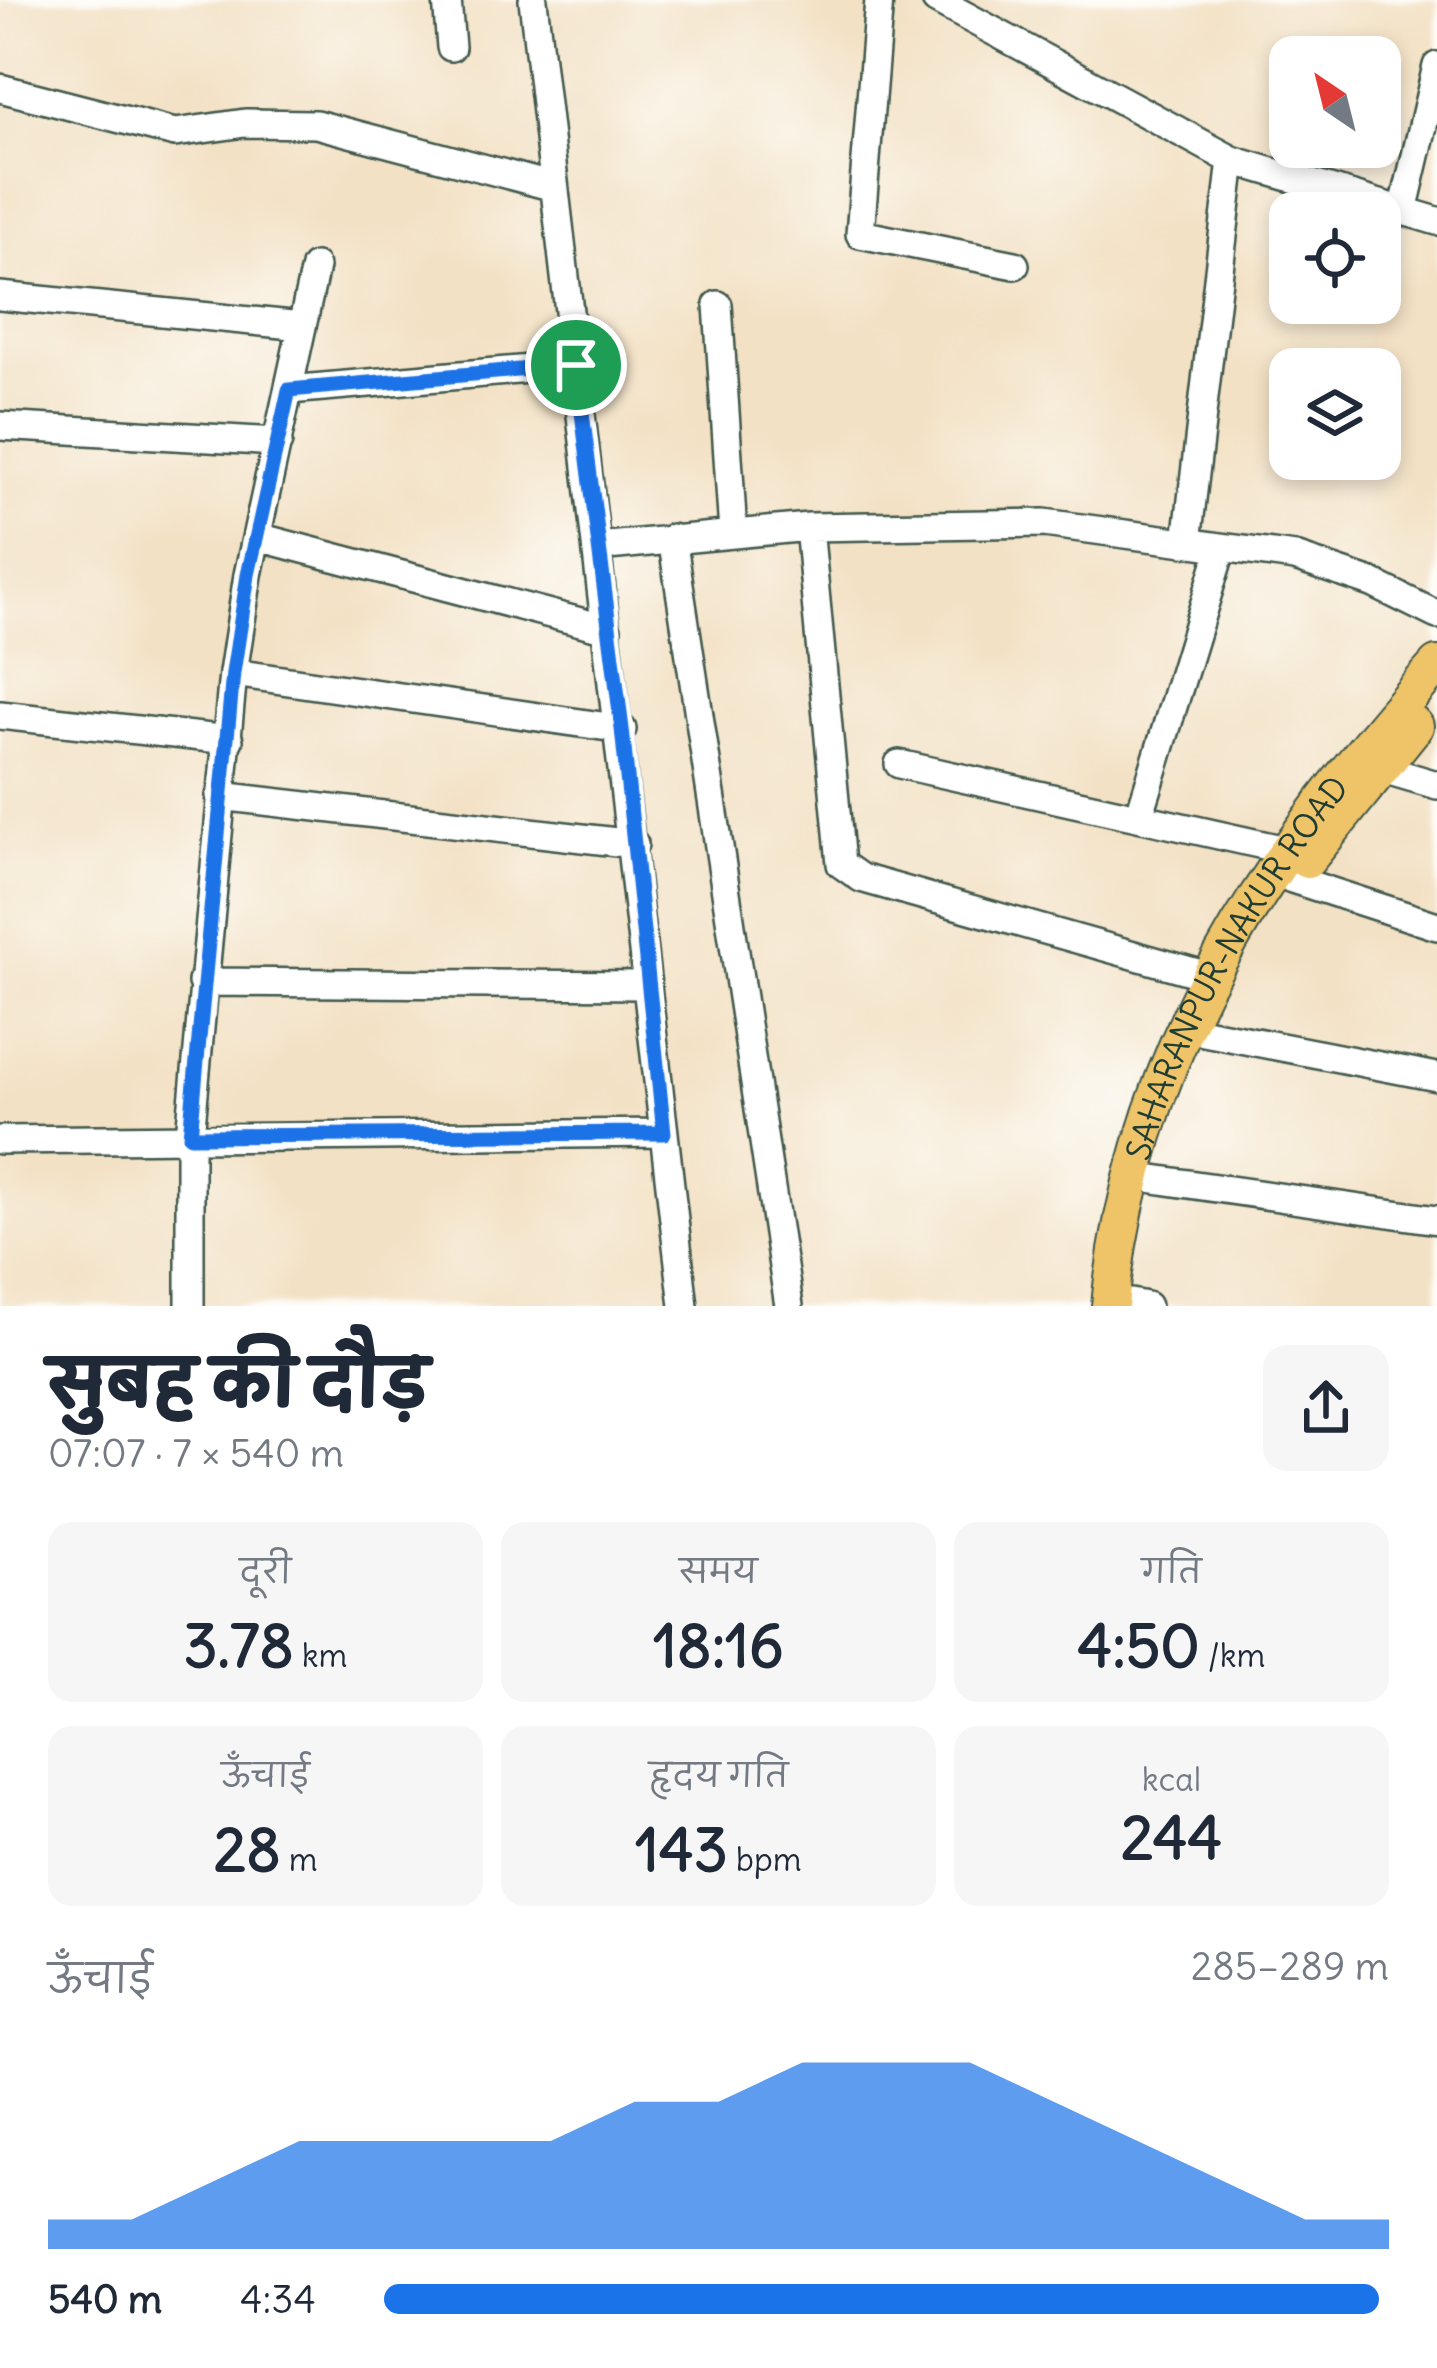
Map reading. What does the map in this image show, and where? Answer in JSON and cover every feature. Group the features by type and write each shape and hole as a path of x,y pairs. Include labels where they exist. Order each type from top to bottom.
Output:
{"main road":[{"name":"SAHARANPUR-NAKUR ROAD","path":"1130,1305 1154,1179 1204,1032 1339,776 1437,665"},
{"name":"SAHARANPUR-NAKUR ROAD","path":"1130,1305 1145,1132 1192,1004 1289,865 1437,700"}],"street":[{"path":"447,0 451,47"},
{"path":"533,0 622,729 646,985 685,1306"},
{"path":"879,0 860,234 1015,266"},
{"path":"936,0 1232,160 1437,220"},
{"path":"1403,211 1437,66"},
{"path":"0,88 175,134 245,123 316,124 554,187"},
{"path":"1187,542 1232,160"},
{"path":"190,1306 190,1136 233,673 315,267"},
{"path":"0,296 302,326"},
{"path":"718,305 733,533"},
{"path":"289,390 576,365"},
{"path":"0,426 278,442"},
{"path":"597,547 809,527 1044,523 1222,547 1334,569 1437,615"},
{"path":"809,527 841,865 861,878 1208,976"},
{"path":"258,537 607,629"},
{"path":"672,538 789,1306"},
{"path":"1139,817 1222,547"},
{"path":"233,673 622,729"},
{"path":"0,715 229,740"},
{"path":"898,764 1139,817 1289,865 1437,926"},
{"path":"1379,768 1437,785"},
{"path":"220,796 634,844"},
{"path":"202,982 646,985"},
{"path":"1204,1032 1437,1077"},
{"path":"0,1140 664,1133"},
{"path":"1154,1179 1437,1220"}],"route":[{"path":"576,365 622,729 664,1133 190,1136 233,673 248,575 289,390 576,365"}]}
